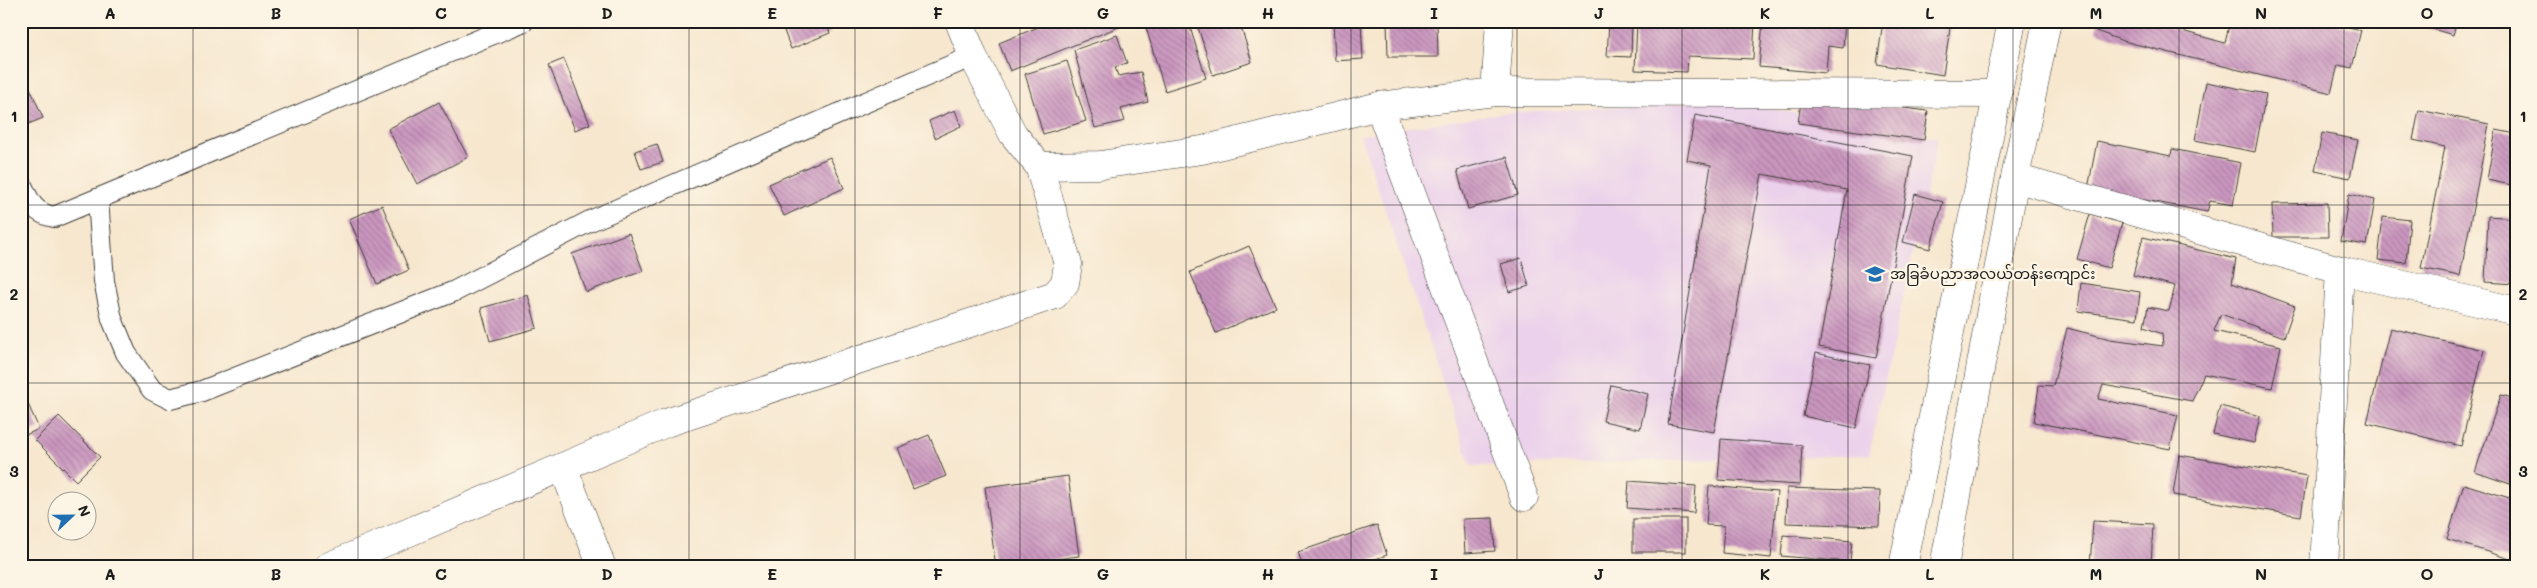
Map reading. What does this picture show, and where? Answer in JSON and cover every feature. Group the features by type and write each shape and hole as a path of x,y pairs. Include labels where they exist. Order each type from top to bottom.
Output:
{"street":[{"path":"327,567 354,562 563,467 666,423 1055,295 1066,283 1068,264 1040,166 1013,134 973,56 960,21"},
{"path":"1495,92 1500,21"},
{"path":"1903,567 2012,21"},
{"path":"1944,567 2014,178 2047,21"},
{"path":"1040,166 1100,165 1202,150 1379,106 1495,92 1998,94"},
{"path":"1379,106 1524,497"},
{"path":"2014,178 2340,270 2516,311"},
{"path":"2324,567 2340,270"},
{"path":"563,467 602,567"}],"lane":[{"path":"21,183 31,207 42,215 54,217 524,21"},
{"path":"98,199 104,281 112,319 126,353 152,390 170,399 202,391 455,291 590,221 973,56"}],"shaded area":[{"path":"1725,101 1938,138 1869,455 1471,466 1360,135 1503,113"}],"building":[{"path":"406,21 421,21 411,28"},
{"path":"810,21 825,21 830,33 791,49 784,31"},
{"path":"1053,21 1120,21 1121,26 1010,71 999,43"},
{"path":"1144,21 1188,21 1206,78 1165,91"},
{"path":"1196,21 1239,21 1252,62 1213,75"},
{"path":"1333,21 1361,21 1363,59 1335,61"},
{"path":"1387,21 1437,21 1438,57 1388,57"},
{"path":"1637,21 1755,21 1753,59 1688,56 1687,72 1635,70"},
{"path":"1763,21 1845,21 1843,48 1828,46 1826,73 1759,67"},
{"path":"1883,21 1951,21 1943,75 1877,64"},
{"path":"2099,21 2146,21 2225,43 2230,21 2325,21 2361,30 2352,68 2338,65 2331,93 2123,41 2096,31"},
{"path":"2405,21 2457,21 2453,35"},
{"path":"1609,22 1632,23 1631,57 1607,56"},
{"path":"1117,35 1127,63 1115,67 1118,76 1141,72 1148,102 1121,109 1125,121 1095,128 1074,50"},
{"path":"564,59 590,124 575,130 549,65"},
{"path":"1067,61 1086,121 1043,134 1025,74"},
{"path":"27,81 43,118 21,127 21,83"},
{"path":"2206,82 2266,94 2255,152 2195,140"},
{"path":"1802,95 1928,111 1924,140 1798,123"},
{"path":"439,102 468,157 417,184 388,129"},
{"path":"955,110 961,126 935,138 929,121"},
{"path":"2419,110 2489,124 2460,276 2421,268 2445,147 2413,140"},
{"path":"1695,115 1913,156 1876,358 1819,347 1847,190 1762,174 1714,432 1668,424 1711,165 1687,160"},
{"path":"2496,130 2516,134 2516,186 2487,180"},
{"path":"2322,133 2358,140 2350,178 2315,171"},
{"path":"2097,141 2171,156 2172,149 2241,163 2233,205 2210,201 2207,212 2088,189"},
{"path":"657,144 663,162 641,169 635,151"},
{"path":"830,157 844,188 784,216 769,184"},
{"path":"1507,157 1518,195 1468,209 1457,170"},
{"path":"1915,194 1943,202 1930,249 1903,242"},
{"path":"2349,194 2375,200 2367,245 2341,241"},
{"path":"2327,203 2328,237 2273,237 2272,204"},
{"path":"382,205 409,270 377,284 349,219"},
{"path":"2090,214 2122,223 2109,268 2077,259"},
{"path":"2488,216 2516,218 2516,284 2485,282"},
{"path":"2383,217 2410,220 2406,263 2378,260"},
{"path":"629,233 643,271 586,292 572,254"},
{"path":"2143,237 2236,259 2232,283 2295,306 2284,337 2221,314 2214,331 2281,346 2272,388 2204,374 2192,401 2103,385 2098,399 2178,415 2170,449 2034,422 2039,385 2053,386 2067,328 2110,339 2163,346 2162,334 2144,327 2148,307 2169,311 2175,286 2133,275"},
{"path":"1249,246 1276,307 1216,333 1190,272"},
{"path":"1521,258 1529,286 1509,292 1501,264"},
{"path":"2081,283 2140,292 2137,319 2078,311"},
{"path":"528,295 537,328 490,341 481,308"},
{"path":"2390,328 2484,350 2461,446 2367,423"},
{"path":"1816,353 1870,365 1856,428 1803,416"},
{"path":"1611,385 1648,394 1640,429 1603,421"},
{"path":"21,388 39,429 21,437"},
{"path":"2501,395 2516,399 2516,486 2475,472"},
{"path":"2220,406 2260,416 2254,443 2213,434"},
{"path":"59,416 100,457 76,481 35,440"},
{"path":"929,435 946,476 913,489 897,448"},
{"path":"1721,439 1802,445 1800,485 1718,480"},
{"path":"2179,455 2307,476 2301,516 2173,495"},
{"path":"1068,476 1079,556 996,567 985,487"},
{"path":"1629,481 1696,486 1694,513 1627,508"},
{"path":"2464,484 2516,500 2516,561 2447,539"},
{"path":"1709,486 1777,492 1771,558 1722,553 1724,526 1706,525"},
{"path":"1787,488 1880,491 1879,526 1786,523"},
{"path":"1493,518 1495,551 1465,553 1463,519"},
{"path":"1633,519 1686,519 1686,552 1633,552"},
{"path":"2093,521 2153,524 2151,567 2090,567"},
{"path":"1377,525 1387,555 1352,567 1303,567 1298,552"},
{"path":"1783,535 1852,541 1850,562 1781,556"}],"place":[{"name":"အခြခံပညာအလယ်တန်းကျောင်း","path":"1875,274"}]}
